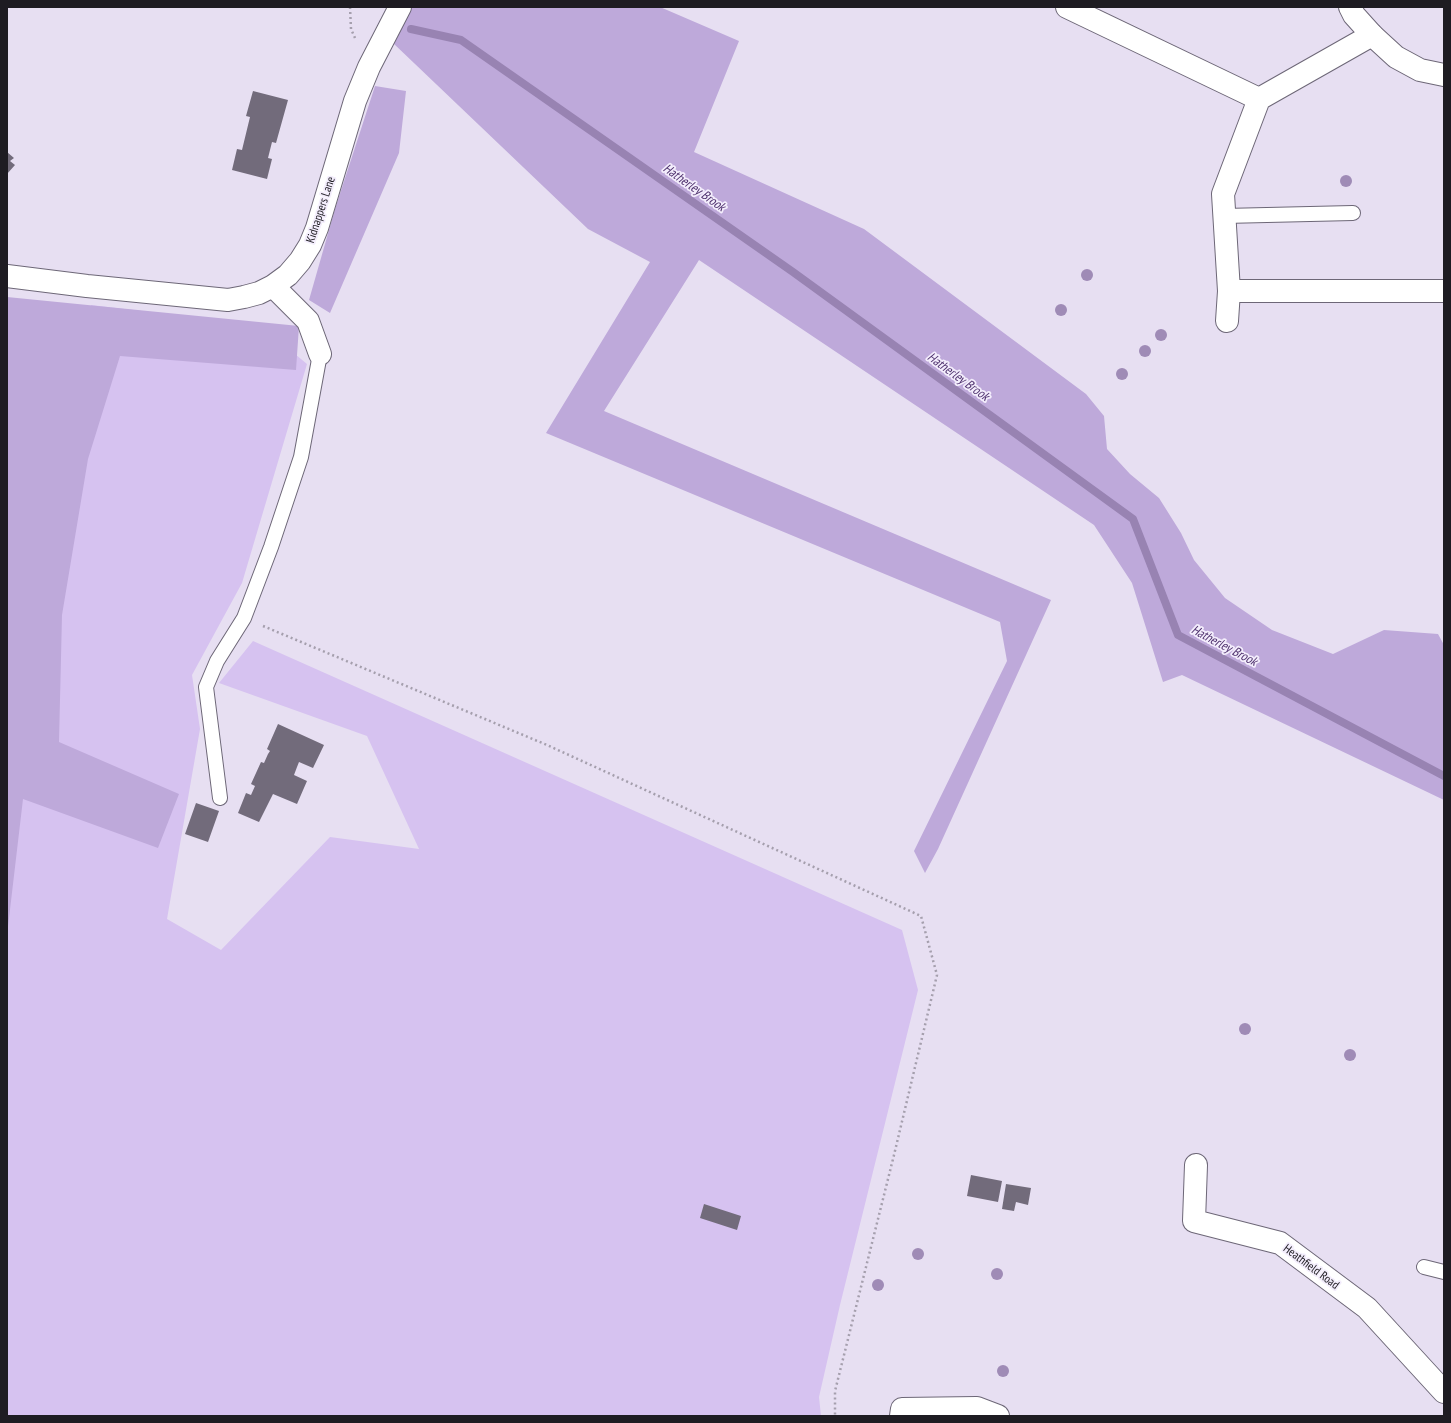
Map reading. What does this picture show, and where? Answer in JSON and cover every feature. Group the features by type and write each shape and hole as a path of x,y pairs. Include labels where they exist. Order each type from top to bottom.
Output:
{"street":[{"name":"Kidnappers Lane","path":"7,276 86,286 228,300 259,293 273,286 288,275 300,261 310,245 354,101 369,67 400,7"},
{"path":"1067,7 1259,99"},
{"path":"1350,7 1354,15 1372,35 1396,57 1420,70 1444,75"},
{"path":"1227,322 1229,291 1223,194 1259,99 1372,35"},
{"path":"273,286 308,321 320,354"},
{"path":"1229,291 1444,290"},
{"name":"Heathfield Road","path":"1196,1166 1194,1221 1280,1244 1367,1308 1444,1392"},
{"path":"901,1413 977,1408 998,1416"}],"lane":[{"path":"1224,216 1353,213"},
{"path":"220,798 206,687 217,661 244,618 271,547 301,456 320,354"},
{"path":"1424,1267 1444,1272"}],"path":[{"path":"350,7 351,29"},
{"path":"244,618 547,745 921,916 937,975 835,1391 835,1416"}],"shaded area":[{"path":"412,7 660,7 739,41 694,152 864,229 1086,394 1104,416 1107,449 1130,474 1159,498 1181,533 1194,560 1225,598 1272,630 1333,654 1384,630 1438,634 1444,645 1444,800 1182,675 1163,682 1132,583 1094,525 699,260 604,411 1051,600 938,849 925,873 914,851 1007,661 1000,622 546,433 650,262 588,229 393,43"},
{"path":"375,86 406,91 399,153 330,313 309,300 335,209"},
{"path":"7,297 299,326 296,370 120,356 88,459 62,615 59,742 179,794 158,848 23,799 7,935"},
{"path":"91,305 260,325 307,364 242,583 192,675 200,729 167,919 221,950 330,837 419,849 367,736 219,683 253,641 902,930 918,990 840,1305 819,1397 821,1416 7,1416 7,819"}],"building":[{"path":"253,91 288,100 276,143 272,142 268,158 272,159 267,179 232,170 237,149 242,150 250,117 246,116"},
{"path":"7,152 14,158 10,161 15,165 7,174"},
{"path":"278,724 324,745 313,768 299,762 294,775 307,781 297,804 273,794 259,822 238,813 246,793 251,795 255,786 251,784 261,762 264,763 270,751 267,749"},
{"path":"196,803 219,811 208,842 185,834"},
{"path":"971,1175 1002,1181 998,1202 967,1196"},
{"path":"1006,1184 1031,1188 1028,1205 1016,1202 1014,1211 1002,1209"},
{"path":"704,1204 741,1216 737,1230 700,1218"}],"waterway":[{"name":"Hatherley Brook","path":"411,29 461,40 793,272 1133,519 1178,635 1444,776"}]}
